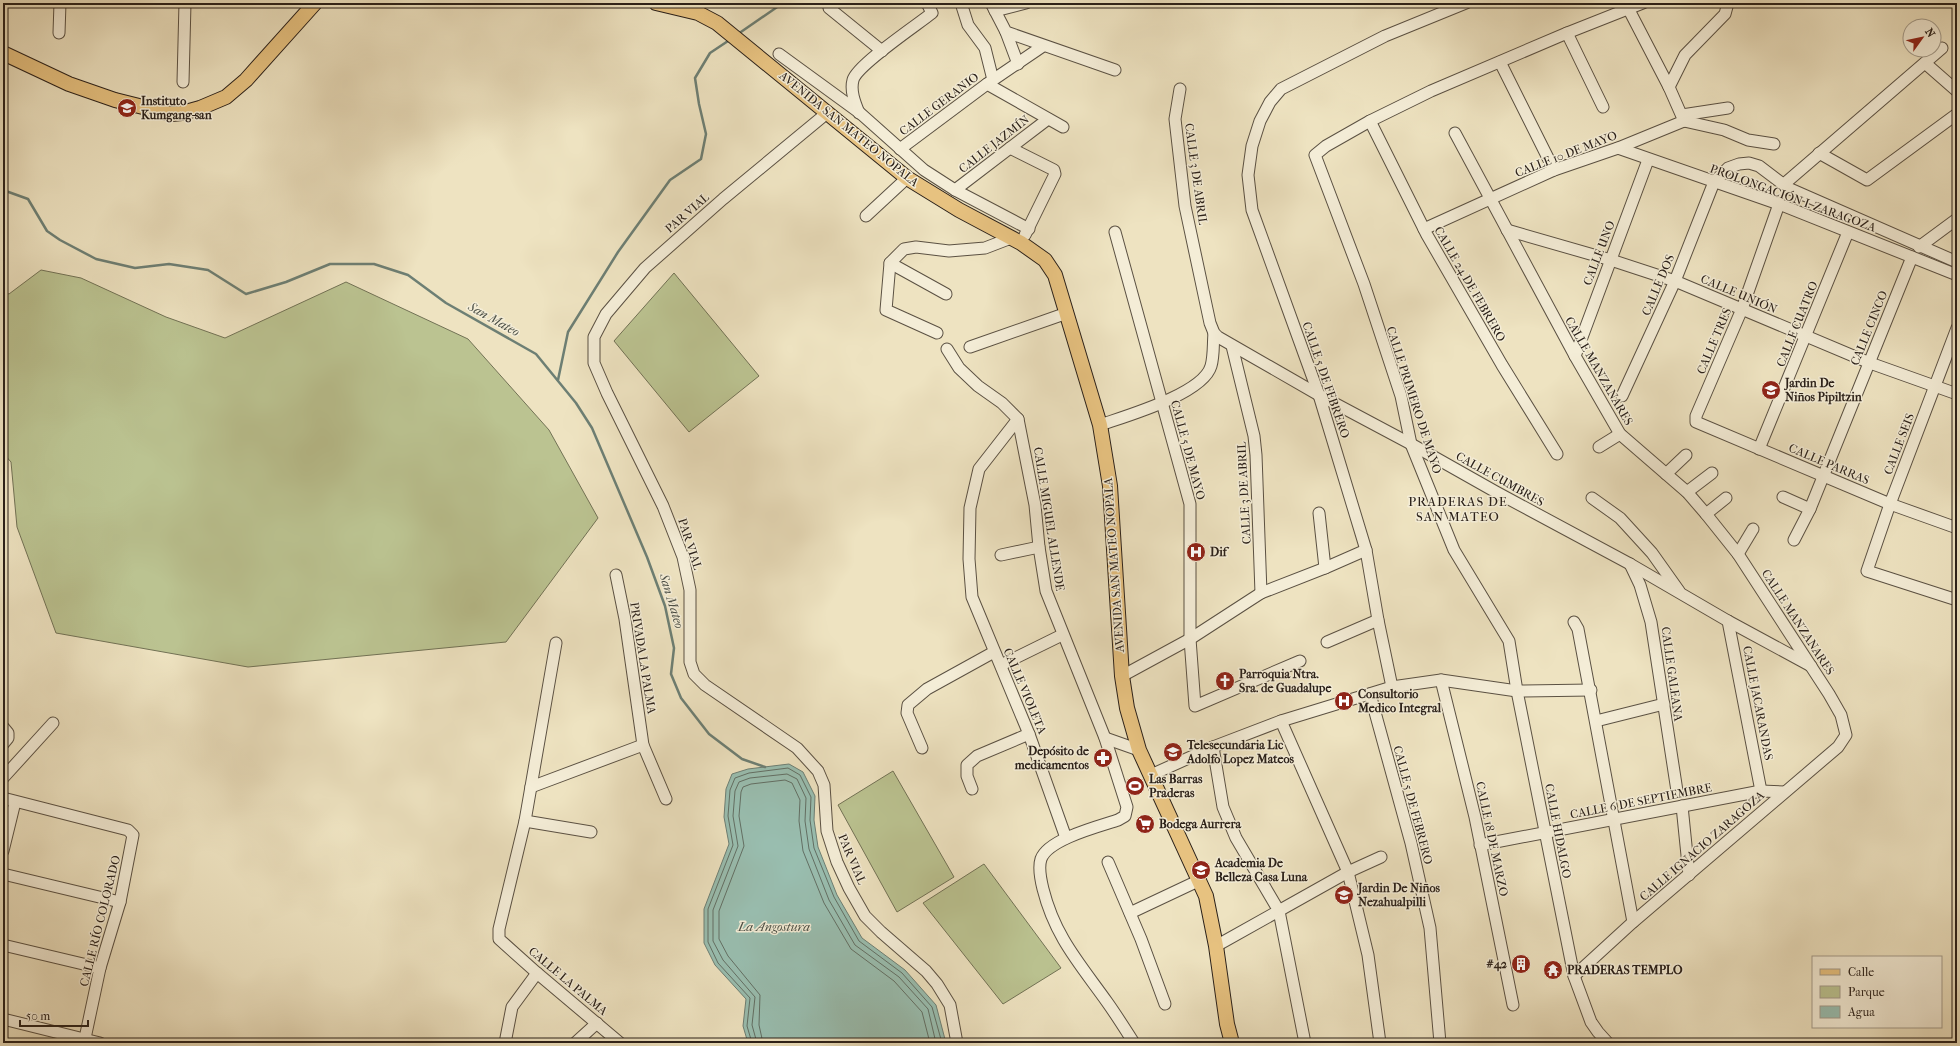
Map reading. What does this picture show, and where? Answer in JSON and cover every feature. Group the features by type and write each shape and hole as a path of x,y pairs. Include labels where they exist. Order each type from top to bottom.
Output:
{"main road":[{"name":"AVENIDA SAN MATEO NOPALA","path":"656,3 697,8 725,29 907,178 959,210 1016,240 1045,260 1056,275 1100,425 1110,486 1122,676 1127,708 1140,750 1200,880 1210,911 1227,1024 1232,1043"},
{"path":"3,53 69,84 115,100 171,114 182,113 200,108 226,97 246,80 314,4"}],"street":[{"path":"59,34 60,3"},
{"path":"183,82 185,3"},
{"path":"860,113 854,99 853,80 863,66 932,13 927,3"},
{"path":"961,3 968,25 985,48 990,82 1063,127"},
{"path":"1018,64 1006,32 993,7 1026,3"},
{"name":"CALLE 5 DE FEBRERO","path":"1392,687 1378,620 1366,550 1319,394 1252,210 1248,175 1252,146 1260,121 1270,102 1281,89 1385,36 1466,3"},
{"path":"1370,121 1431,91 1567,33 1643,3"},
{"path":"1669,87 1685,55 1725,14 1728,3"},
{"path":"829,8 882,51"},
{"path":"1628,8 1669,87 1683,118 1724,130 1748,140 1774,144"},
{"path":"1006,32 1115,70"},
{"path":"1567,33 1603,107"},
{"name":"CALLE GERANIO","path":"900,149 990,82 1043,46"},
{"path":"779,54 860,113 924,170 956,190 1029,229"},
{"path":"1783,185 1931,58"},
{"path":"1500,62 1554,170"},
{"path":"1925,63 1957,91"},
{"name":"CALLE 3 DE ABRIL","path":"1180,89 1175,119 1185,206 1210,323 1214,333"},
{"name":"CALLE 10 DE MAYO","path":"1424,229 1554,170 1618,148 1683,118 1728,108"},
{"name":"PAR VIAL","path":"827,112 723,199 645,268 606,314 594,337 594,363 607,394 663,506 683,556 690,590 690,662 694,674 704,685 797,748 818,771 824,785 827,831 836,862 849,888 865,916 938,984 950,1005 957,1043"},
{"path":"1819,153 1867,180 1957,114"},
{"name":"CALLE JAZMÍN","path":"956,190 1048,119"},
{"name":"CALLE PRIMERO DE MAYO","path":"1370,121 1326,146 1315,156 1364,284 1401,396 1411,444 1454,550 1509,641 1517,691"},
{"name":"CALLE 24 DE FEBRERO","path":"1370,121 1424,229 1502,365 1558,454"},
{"name":"CALLE MANZANARES","path":"1455,133 1575,356 1620,434 1687,492 1738,554 1812,666 1841,715 1846,735"},
{"path":"937,333 886,310 890,263 904,249 916,247 949,251 984,248 1016,240 1029,229 1055,174 1054,170 1010,148"},
{"name":"PROLONGACIÓN I. ZARAGOZA","path":"1618,148 1648,160 1779,204 1957,275"},
{"name":"CALLE UNO","path":"1575,356 1648,160"},
{"path":"1714,182 1728,168 1739,164 1749,163 1759,166 1783,185 1919,247 1957,262"},
{"path":"866,216 907,178"},
{"name":"CALLE DOS","path":"1622,396 1675,281 1714,182"},
{"name":"CALLE TRES","path":"1695,419 1742,309 1779,204"},
{"path":"1919,247 1957,219"},
{"name":"CALLE UNIÓN","path":"1507,230 1611,260 1675,281 1870,363 1957,394"},
{"name":"CALLE 5 DE MAYO","path":"1115,232 1190,504 1190,639 1195,706 1300,661"},
{"name":"CALLE CUATRO","path":"1759,449 1848,232"},
{"name":"CALLE CINCO","path":"1794,540 1810,508 1912,257"},
{"path":"890,263 946,294"},
{"path":"970,346 1067,313"},
{"name":"CALLE SEIS","path":"1957,328 1890,504 1867,571 1957,600"},
{"path":"1100,425 1162,404 1206,376 1211,366 1214,333"},
{"name":"CALLE CUMBRES","path":"1214,333 1232,346 1496,492 1630,564 1728,621 1812,666"},
{"name":"CALLE 3 DE ABRIL","path":"1232,346 1254,436 1261,593"},
{"path":"947,349 959,368 978,386 1002,403 1018,419"},
{"name":"CALLE MIGUEL ALLENDE","path":"1018,419 1035,505 1039,547 1046,591 1105,738 1127,808 1125,816 1118,820 1066,838"},
{"name":"CALLE VIOLETA","path":"1018,419 979,469 970,508 969,559 972,597 1029,734 1066,838"},
{"name":"CALLE PARRAS","path":"1695,419 1696,422 1890,504 1957,528"},
{"path":"1599,447 1620,434"},
{"path":"1666,474 1686,455"},
{"path":"1687,492 1712,473"},
{"path":"1783,497 1810,508"},
{"path":"1592,498 1620,518 1652,552 1680,593"},
{"path":"1706,514 1726,498"},
{"path":"1319,512 1325,568"},
{"path":"1738,554 1754,529"},
{"path":"1001,555 1039,547"},
{"path":"1122,676 1190,639 1261,593 1366,550"},
{"name":"CALLE GALEANA","path":"1630,564 1640,585 1651,622 1677,791"},
{"name":"PRIVADA LA PALMA","path":"616,575 625,619 643,745 666,799"},
{"path":"1327,642 1378,620"},
{"name":"CALLE JACARANDAS","path":"1728,621 1761,791"},
{"path":"1574,622 1578,629 1590,690 1633,922"},
{"path":"1001,665 1062,634"},
{"path":"556,642 526,821 591,832"},
{"path":"922,748 907,713 908,705 927,689 994,652"},
{"path":"1151,775 1213,747 1281,721 1392,687 1441,680 1517,691 1590,690"},
{"name":"CALLE 18 DE MARZO","path":"1441,680 1480,845 1513,1005"},
{"name":"CALLE HIDALGO","path":"1517,691 1574,976 1592,1022 1598,1032 1608,1043"},
{"name":"CALLE 5 DE FEBRERO","path":"1370,694 1411,843 1430,928 1440,1043"},
{"path":"1596,721 1664,704"},
{"path":"1281,721 1348,872 1368,955 1380,1043"},
{"path":"3,778 53,723"},
{"path":"3,727 8,733 8,738 3,744"},
{"path":"972,790 967,776 967,765 977,756 1029,734"},
{"name":"CALLE IGNACIO ZARAGOZA","path":"1574,976 1633,922 1689,876 1784,792 1838,747 1846,735"},
{"path":"1105,738 1140,750"},
{"path":"531,787 643,745"},
{"path":"1213,747 1226,813 1236,838 1279,911 1306,1043"},
{"name":"CALLE 6 DE SEPTIEMBRE","path":"1480,845 1761,791 1784,792"},
{"path":"3,798 15,802 3,851"},
{"name":"CALLE RÍO COLORADO","path":"15,802 128,830 133,835 120,902 100,968 84,1041"},
{"path":"1682,806 1689,876"},
{"name":"CALLE LA PALMA","path":"526,821 498,930 499,938 537,974 620,1043"},
{"path":"1066,838 1052,847 1041,859 1040,879 1048,908 1066,945 1134,1043"},
{"path":"1216,946 1348,872 1381,857"},
{"path":"1108,862 1130,913 1165,1004"},
{"path":"3,874 120,902"},
{"path":"1130,913 1200,880"},
{"path":"3,945 100,968"},
{"path":"505,1043 512,1007 537,974"},
{"path":"3,1019 84,1041 100,1043"},
{"path":"575,1043 597,1023"}],"green space":[{"path":"41,270 81,278 166,317 225,338 346,282 468,339 549,430 598,518 506,642 248,667 56,633 17,527 11,462 3,453 3,292 9,294"},
{"path":"674,273 759,376 689,432 614,341"},
{"path":"893,771 954,877 897,912 838,805"},
{"path":"984,864 1061,968 1003,1004 923,903"}],"water":[{"name":"La Angostura","path":"789,764 803,772 815,796 814,820 818,847 837,895 862,938 905,970 936,1005 946,1043 748,1043 743,1026 746,999 715,965 704,943 704,909 729,844 724,817 726,789 732,774 748,769"}],"waterway":[{"path":"738,34 783,3"},
{"path":"558,380 568,332 618,252 670,180 701,159 706,134 695,78 710,53 731,39"},
{"name":"San Mateo","path":"3,190 28,199 47,231 60,240 96,259 135,268 169,264 208,270 246,294 286,282 330,264 374,264 408,275 446,303 536,354 576,403 592,428 647,557 665,606 674,648 671,674 681,698 709,734 742,759 765,767"}],"place":[{"name":"Instituto Kumgang-san","path":"127,108"},
{"name":"Jardin De Niños Pipiltzin","path":"1771,390"},
{"name":"Dif","path":"1196,552"},
{"name":"Parroquia Ntra. Sra. de Guadalupe","path":"1225,681"},
{"name":"Consultorio Medico Integral","path":"1344,701"},
{"name":"Telesecundaria Lic Adolfo Lopez Mateos","path":"1173,752"},
{"name":"Depósito de medicamentos","path":"1103,758"},
{"name":"Las Barras Praderas","path":"1135,786"},
{"name":"Bodega Aurrera","path":"1145,824"},
{"name":"Academia De Belleza Casa Luna","path":"1201,870"},
{"name":"Jardin De Niños Nezahualpilli","path":"1344,895"},
{"name":"#42","path":"1521,964"},
{"name":"PRADERAS TEMPLO","path":"1553,970"}],"district":[{"name":"PRADERAS DE SAN MATEO","path":"1458,508"}]}
